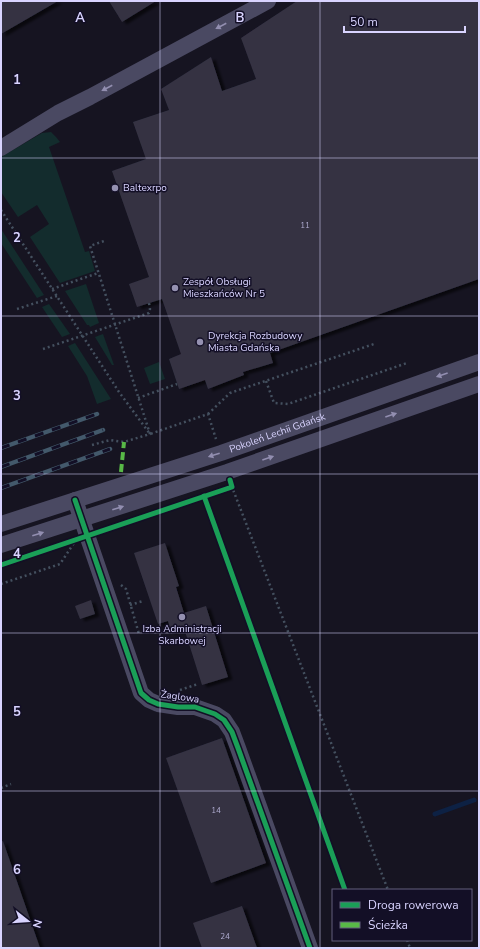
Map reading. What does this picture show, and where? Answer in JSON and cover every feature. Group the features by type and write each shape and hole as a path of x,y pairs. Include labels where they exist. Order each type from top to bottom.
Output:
{"street":[{"path":"1,148 58,113 268,1"},
{"name":"Pokoleń Lechii Gdańsk","path":"75,500 221,452 479,362"},
{"name":"Pokoleń Lechii Gdańsk","path":"81,520 227,472 479,384"},
{"path":"348,408 355,427"},
{"path":"1,524 75,500"},
{"name":"Żaglowa","path":"75,500 137,699 149,700 158,704 195,707 215,714 224,720 232,732 310,948"},
{"path":"1,545 81,520"}],"path":[{"path":"1,210 119,392 150,434"},
{"path":"104,241 90,246 150,434"},
{"path":"52,289 98,273"},
{"path":"17,309 57,296"},
{"path":"43,349 149,312 150,309 148,303"},
{"path":"92,445 110,440 124,442 208,414 230,393 374,344"},
{"path":"266,381 274,403 288,404 407,363"},
{"path":"138,398 178,384"},
{"path":"208,414 217,441"},
{"path":"232,487 388,889"},
{"path":"1,584 60,564 76,539"},
{"path":"126,589 140,637"},
{"path":"130,605 144,601"},
{"path":"179,691 198,684"},
{"path":"1,788 11,784"}],"green space":[{"path":"51,132 60,142 49,147 85,252 89,251 95,271 60,283 30,237 49,224 37,205 18,217 1,192 1,157 42,133"},
{"path":"1,229 44,295 37,298 1,243"},
{"path":"86,284 99,323 90,327 87,325 65,291"},
{"path":"49,304 70,334 62,337 42,307"},
{"path":"103,334 114,365 112,365 95,337"},
{"path":"75,343 111,399 97,404 87,376 68,346"},
{"path":"159,362 165,379 150,384 144,368"}],"building":[{"path":"1,1 58,1 1,34"},
{"path":"109,1 156,1 122,22"},
{"path":"297,1 479,1 479,279 270,353 273,363 243,372 244,375 208,389 205,380 179,389 169,359 181,354 162,299 137,307 129,284 149,277 112,171 146,159 133,122 169,110 161,89 211,57 222,91 256,79 241,38"},
{"name":"Izba Administracji Skarbowej","path":"165,543 179,586 176,587 184,613 206,606 228,677 202,685 184,628 171,632 168,621 158,624 134,553"},
{"path":"91,600 95,614 80,619 75,606"},
{"path":"222,738 266,863 211,883 166,758"},
{"path":"3,841 40,948 1,948 1,842"},
{"path":"242,906 257,948 202,948 193,923"}],"waterway":[{"path":"435,814 474,800"}],"railway":[{"path":"1,448 97,414"},
{"path":"1,467 103,430"},
{"path":"1,488 110,449"}],"marked path":[{"path":"121,472 124,442"}],"cycle path":[{"path":"1,565 232,487 230,480"},
{"path":"204,496 345,889"},
{"path":"75,500 141,693 149,700 158,704 178,707 195,707 215,714 224,720 232,732 310,948"}],"place":[{"name":"Baltexrpo","path":"115,188"},
{"name":"Zespół Obsługi Mieszkańców Nr 5","path":"175,288"},
{"name":"Dyrekcja Rozbudowy Miasta Gdańska","path":"200,342"},
{"name":"Izba Administracji Skarbowej","path":"182,617"}]}
